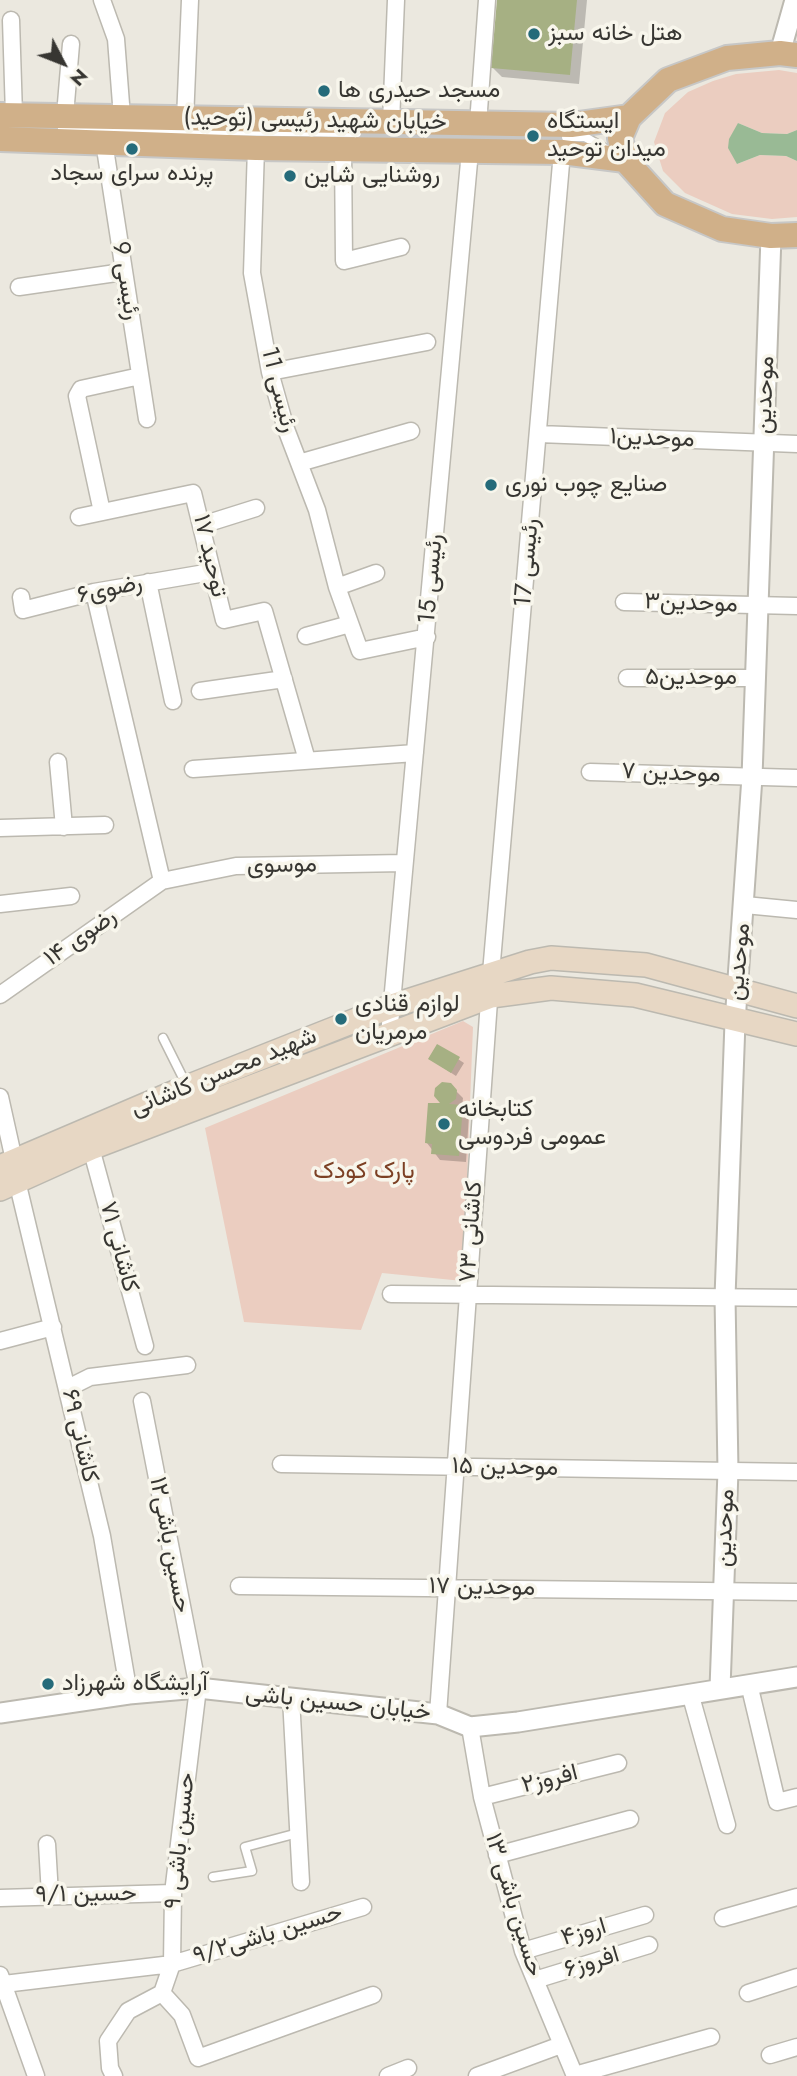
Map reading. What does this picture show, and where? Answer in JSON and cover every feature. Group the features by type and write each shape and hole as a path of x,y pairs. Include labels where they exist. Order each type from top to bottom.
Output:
{"main road":[{"path":"789,54 727,58 699,66 668,80 629,117 620,138 625,160 665,204 695,220 722,229 771,236 797,234"},
{"name":"خیابان شهید رئیسی (توحید)","path":"7,114 60,122 122,117 380,128 478,124 571,125 629,117"},
{"name":"خیابان شهید رئیسی (توحید)","path":"0,139 343,149 470,150 561,144 625,160"},
{"name":"شهید محسن کاشانی","path":"8,1174 187,1087 389,1007 491,973 551,958 646,965 736,992 797,1006"},
{"path":"8,1174 92,1148 491,996 551,988 635,995 797,1034"}],"street":[{"path":"102,0 116,39 122,117"},
{"path":"186,120 190,0"},
{"path":"380,128 396,0"},
{"path":"478,124 487,0"},
{"path":"789,54 795,4"},
{"path":"7,114 10,20"},
{"path":"60,122 71,44"},
{"name":"رئیسی 9","path":"104,142 147,419"},
{"name":"رئیسی 17","path":"491,996 540,434 561,144"},
{"name":"رئیسی 11","path":"256,148 252,273 270,372 317,510 337,587 360,651 427,637"},
{"path":"343,149 344,261 401,247"},
{"name":"رئیسی 15","path":"389,1035 389,1007 427,637 470,150"},
{"name":"موحدین","path":"720,1688 728,1471 725,1297 736,992 745,905 752,777 771,236"},
{"path":"19,287 123,272"},
{"path":"270,372 427,342"},
{"path":"79,517 102,512 77,396 81,389 140,376"},
{"path":"299,463 411,431"},
{"name":"موحدین۱","path":"540,434 797,443"},
{"name":"توحید ۱۷","path":"102,512 193,493 224,620 264,611 284,680"},
{"path":"202,526 256,508"},
{"name":"رضوی۶","path":"21,597 23,610 94,592 211,572"},
{"path":"337,587 376,573"},
{"path":"148,582 173,701"},
{"path":"94,592 162,881"},
{"name":"موحدین۳","path":"624,601 797,606"},
{"path":"306,636 350,624"},
{"name":"موحدین۵","path":"627,678 755,678"},
{"path":"200,691 284,680 307,761"},
{"path":"193,769 415,753"},
{"path":"58,762 64,827"},
{"name":"موحدین ۷","path":"590,772 797,778"},
{"path":"0,828 105,825"},
{"name":"موسوی","path":"162,881 236,866 404,863"},
{"name":"رضوی ۱۴","path":"0,995 162,881"},
{"path":"0,904 71,896"},
{"path":"745,905 797,910"},
{"name":"کاشانی ۷۳","path":"438,1714 491,996"},
{"name":"کاشانی ۶۹","path":"0,1097 8,1174 68,1388 102,1536 129,1694"},
{"name":"کاشانی ۷۱","path":"92,1148 145,1346"},
{"path":"391,1294 797,1298"},
{"path":"0,1340 53,1327"},
{"path":"68,1388 90,1377 187,1365"},
{"name":"حسین باشی۱۲","path":"142,1401 198,1688"},
{"name":"موحدین ۱۵","path":"281,1464 797,1472"},
{"name":"موحدین ۱۷","path":"239,1586 797,1592"},
{"name":"خیابان حسین باشی","path":"0,1713 129,1694 198,1688 438,1714 470,1727 518,1723 797,1677"},
{"path":"749,1684 777,1802 797,1797"},
{"name":"حسین باشی ۹","path":"162,1993 172,1964 173,1893 198,1688"},
{"path":"690,1693 727,1825"},
{"path":"291,1698 300,1882"},
{"name":"حسین باشی ۱۳","path":"470,1727 482,1797 523,1951 575,2075"},
{"name":"افروز۲","path":"482,1797 618,1763"},
{"path":"497,1855 631,1819"},
{"path":"47,1844 50,1895"},
{"name":"حسین ۹/۱","path":"0,1898 173,1893"},
{"path":"723,1918 797,1897"},
{"name":"حسین باشی۹/۲","path":"2,1980 172,1964 363,1907"},
{"name":"اروز۴","path":"523,1951 645,1914"},
{"name":"افروز۶","path":"535,1980 649,1945"},
{"path":"748,1993 797,1977"},
{"path":"2,1980 36,2076"},
{"path":"114,2076 110,2068 108,2042 128,2011 162,1993 182,2015 198,2058 373,1995"},
{"path":"575,2075 711,2037"},
{"path":"477,2076 561,2045"},
{"path":"770,2055 797,2047"},
{"path":"388,2076 408,2068"}],"lane":[{"path":"60,122 380,128"},
{"path":"163,1038 187,1087"},
{"path":"213,1877 252,1871 245,1847 298,1833"}],"green space":[{"path":"779,70 797,73 797,130 787,134 762,133 738,123 737,164 760,155 786,156 797,161 797,217 772,219 732,214 685,193 663,171 654,142 665,113 688,92 713,81 736,74"},
{"name":"پارک کودک","path":"463,1021 473,1027 463,1281 382,1273 361,1330 244,1322 205,1128"}],"shaded area":[{"path":"738,123 762,133 787,134 797,130 797,161 786,156 760,155 737,164 728,148 729,139"}],"building":[{"name":"هتل خانه سبز","path":"497,0 577,0 570,75 491,68"},
{"path":"437,1044 460,1057 451,1073 428,1059"},
{"name":"کتابخانه عمومی فردوسی","path":"442,1082 451,1083 457,1090 456,1099 449,1104 463,1105 459,1156 431,1154 432,1144 425,1143 428,1103 440,1103 434,1096 435,1088"}],"place":[{"name":"هتل خانه سبز","path":"534,34"},
{"name":"مسجد حیدری ها","path":"324,91"},
{"name":"ایستگاه میدان توحید","path":"533,136"},
{"name":"پرنده سرای سجاد","path":"132,149"},
{"name":"روشنایی شاین","path":"290,176"},
{"name":"صنایع چوب نوری","path":"491,485"},
{"name":"لوازم قنادی مرمریان","path":"341,1019"},
{"name":"کتابخانه عمومی فردوسی","path":"444,1124"},
{"name":"آرایشگاه شهرزاد","path":"48,1684"}]}
